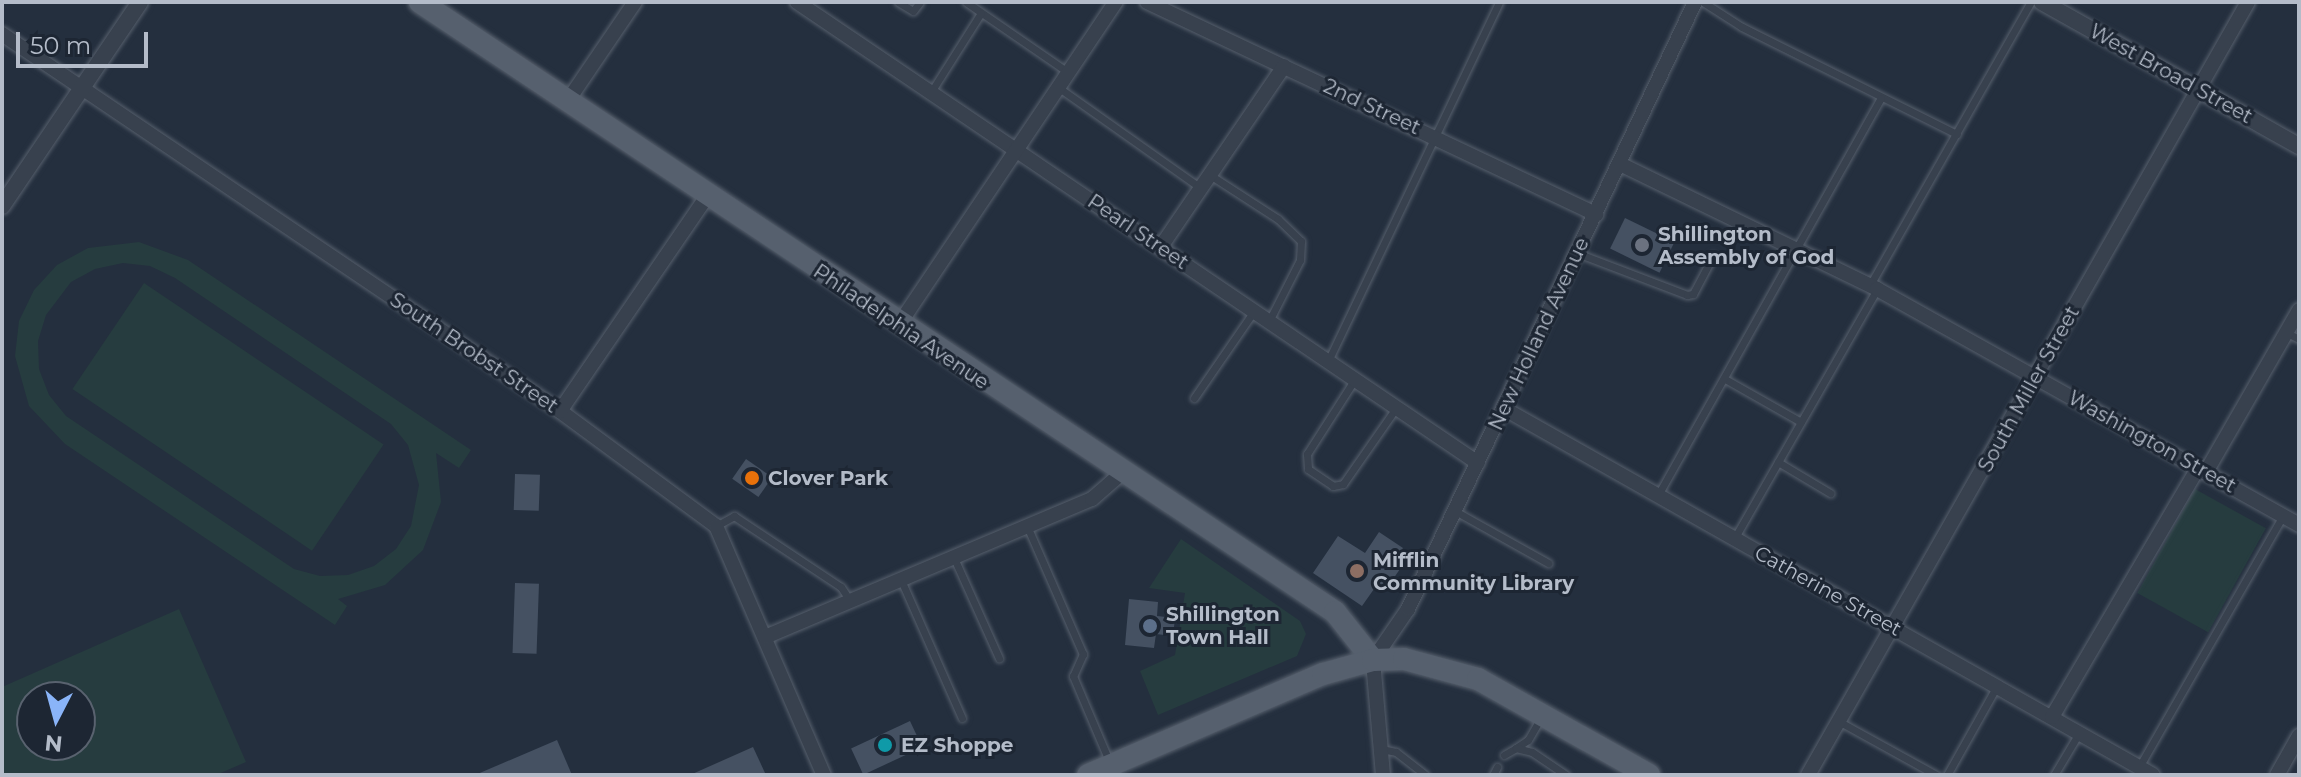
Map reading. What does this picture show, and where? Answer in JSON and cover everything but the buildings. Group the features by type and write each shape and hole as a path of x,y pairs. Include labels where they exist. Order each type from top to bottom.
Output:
{"main road":[{"name":"Philadelphia Avenue","path":"420,2 898,326 1335,612 1373,660"},
{"path":"1088,775 1323,674 1373,660 1404,659 1459,670 1649,775"}],"street":[{"path":"2,206 140,2"},
{"path":"567,102 635,2"},
{"name":"Pearl Street","path":"797,2 1478,463"},
{"path":"898,326 1116,2"},
{"name":"2nd Street","path":"1147,2 1596,214"},
{"name":"New Holland Avenue","path":"1373,660 1408,609 1695,2"},
{"name":"South Miller Street","path":"1808,775 2248,2"},
{"name":"West Broad Street","path":"2048,3 2299,146"},
{"name":"South Brobst Street","path":"2,34 560,411 716,526 824,775"},
{"path":"1160,248 1284,66"},
{"name":"Washington Street","path":"1620,164 1874,287 2299,525"},
{"path":"560,411 707,196"},
{"path":"2052,717 2202,470 2293,336 2299,310"},
{"name":"Catherine Street","path":"1503,408 2153,775"},
{"path":"765,637 1092,499 1121,474"},
{"path":"1373,660 1383,775"},
{"path":"2277,775 2299,736"}],"lane":[{"path":"898,2 913,11 920,2"},
{"path":"966,2 1069,73"},
{"path":"1328,361 1499,2"},
{"path":"1703,2 1881,98 1957,134"},
{"path":"1734,539 2031,2"},
{"path":"931,92 981,13"},
{"path":"1059,88 1205,182 1288,227 1301,241 1300,260 1269,321"},
{"path":"1658,495 1800,249 1881,98"},
{"path":"1577,253 1687,295 1693,294 1713,256"},
{"path":"1194,398 1254,311"},
{"path":"1355,379 1307,454 1308,469 1333,486 1343,484 1396,407"},
{"path":"1725,379 1801,422"},
{"path":"1778,462 1830,493"},
{"path":"1455,511 1548,563"},
{"path":"716,526 734,516 841,587 850,601"},
{"path":"2139,767 2283,516"},
{"path":"1027,526 1083,654 1073,676 1111,765"},
{"path":"953,558 999,658"},
{"path":"901,580 962,718"},
{"path":"1947,775 1997,686"},
{"path":"1504,755 1528,740 1542,715"},
{"path":"1840,722 1936,775"},
{"path":"2054,775 2079,733"},
{"path":"1516,748 1566,775"},
{"path":"1381,749 1396,752 1425,775"},
{"path":"1493,775 1497,767"}],"green space":[{"path":"139,242 188,260 471,450 459,468 436,453 441,502 423,550 385,585 338,599 347,606 335,625 65,444 29,406 15,356 19,321 34,290 57,265 88,248","holes":["123,263 150,266 175,278 391,424 408,445 419,485 411,526 396,549 374,566 348,575 320,576 294,569 66,416 49,395 39,369 38,341 46,315 71,282 95,269"]},
{"path":"144,283 384,445 312,551 72,389"},
{"path":"2195,489 2266,528 2208,632 2137,593"},
{"path":"1181,539 1300,621 1306,634 1297,656 1158,715 1140,671 1175,655 1185,593 1149,588"},
{"path":"179,609 246,762 216,775 2,775 2,687"}],"place":[{"name":"Shillington Assembly of God","path":"1642,245"},
{"name":"Clover Park","path":"752,478"},
{"name":"Mifflin Community Library","path":"1357,571"},
{"name":"Shillington Town Hall","path":"1150,626"},
{"name":"EZ Shoppe","path":"885,745"}]}
